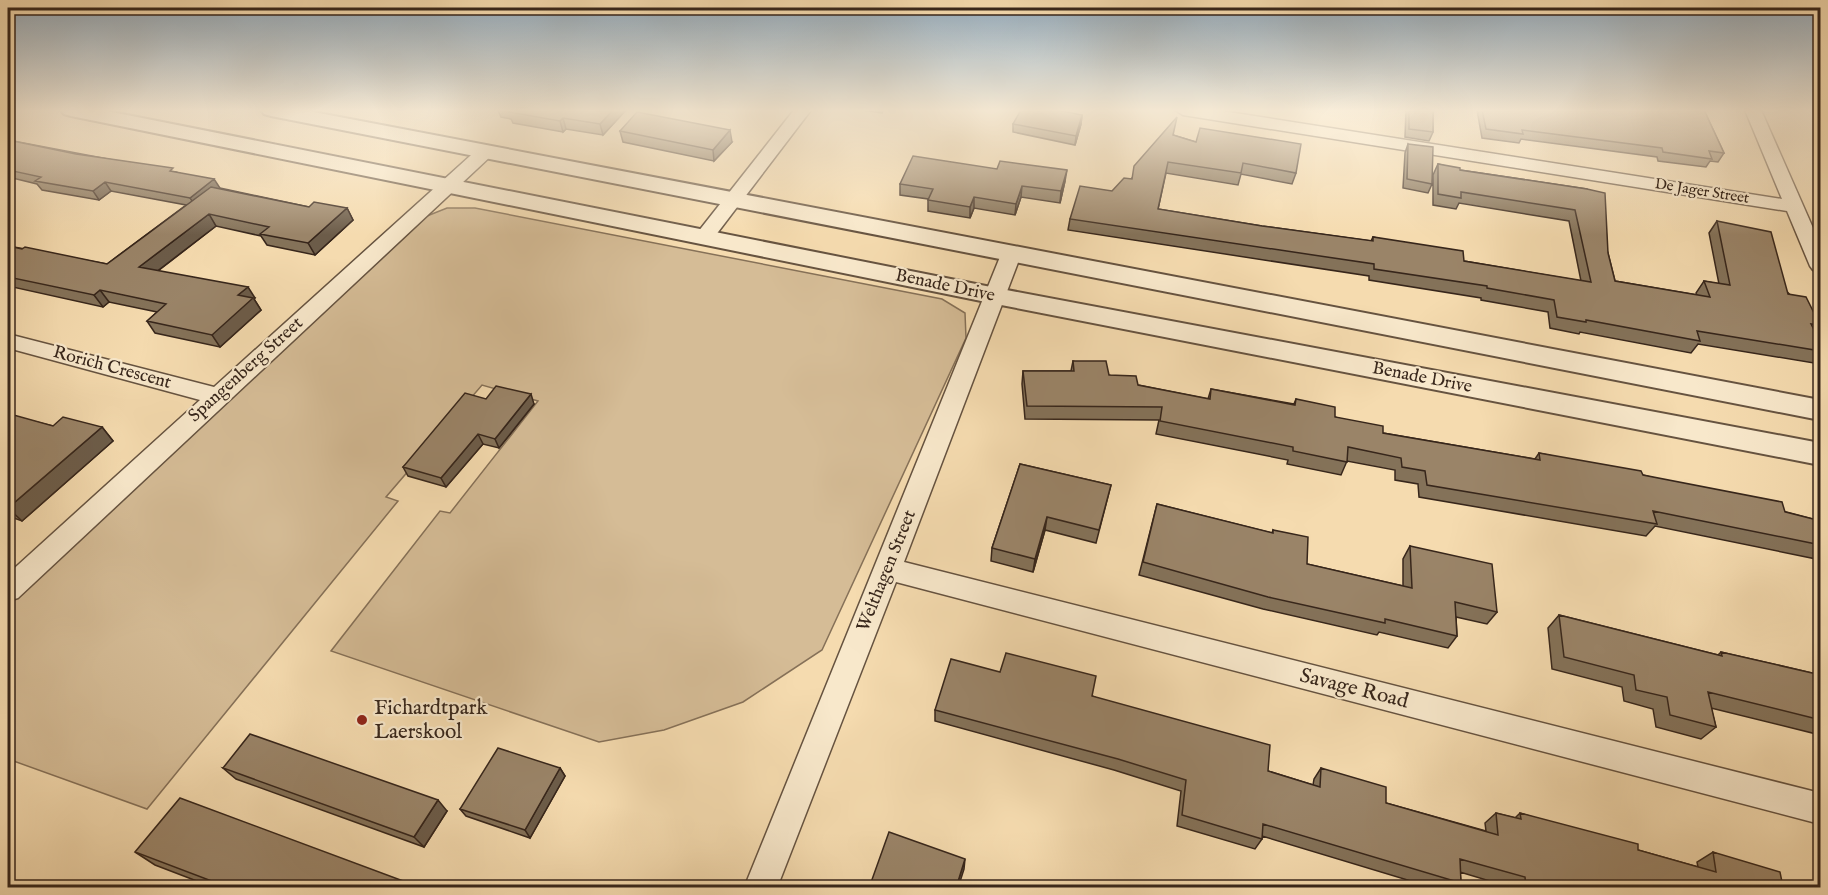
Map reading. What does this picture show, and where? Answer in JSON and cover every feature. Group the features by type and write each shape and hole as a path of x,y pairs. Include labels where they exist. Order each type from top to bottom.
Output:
{"street":[{"name":"Benade Drive","path":"281,152 996,296 1821,454"},
{"name":"Spangenberg Street","path":"8,590 485,152"},
{"path":"490,152 1821,410"},
{"path":"705,236 771,152"},
{"name":"De Jager Street","path":"1448,152 1793,206"},
{"path":"1770,152 1821,266"},
{"name":"Welthagen Street","path":"760,888 1012,252"},
{"name":"Rorich Crescent","path":"8,341 217,396"},
{"name":"Savage Road","path":"888,569 1821,809"}],"shaded area":[{"path":"447,208 475,208 942,299 965,313 966,338 822,650 743,702 664,730 599,742 331,651 440,511 450,513 538,401 482,385 386,497 398,501 147,809 8,759 8,604 427,216"}],"building":[{"path":"8,152 65,152 173,168 170,171 214,179 190,198 105,182 93,191 35,181 41,177 8,170"},
{"path":"1146,152 1300,152 1296,173 1243,163 1241,173 1168,162 1158,209 1262,226 1373,241 1373,237 1463,251 1464,261 1591,282 1575,210 1461,192 1461,198 1438,194 1438,164 1460,168 1460,170 1605,193 1608,253 1615,281 1710,297 1704,281 1730,285 1717,221 1771,232 1788,294 1806,297 1820,325 1811,324 1821,343 1821,351 1697,331 1700,341 1586,320 1586,322 1557,317 1554,300 1487,288 1487,286 1374,269 1374,264 1070,219 1080,186 1112,191 1124,178 1132,179 1134,166"},
{"path":"1408,152 1433,152 1432,184 1407,179"},
{"path":"1663,152 1709,152 1712,159"},
{"path":"913,156 997,169 1000,161 1067,170 1061,191 1022,186 1016,204 974,197 970,207 928,200 933,189 900,184"},
{"path":"211,187 309,207 314,202 347,208 308,243 260,234 269,227 209,214 139,267 248,287 238,295 253,298 212,335 147,321 166,304 100,290 94,295 8,277 8,246 22,249 25,247 107,264"},
{"path":"1073,361 1106,361 1109,375 1136,376 1138,385 1210,399 1211,389 1295,405 1296,399 1335,407 1335,417 1383,426 1383,433 1540,460 1539,453 1641,471 1643,475 1782,502 1785,512 1821,521 1821,545 1653,511 1657,524 1427,485 1425,471 1402,467 1401,458 1348,447 1347,462 1293,451 1293,447 1160,421 1162,407 1027,406 1023,371 1074,371"},
{"path":"496,386 531,394 495,439 478,434 441,478 403,467 465,393 486,399"},
{"path":"8,415 53,426 63,417 102,427 8,508"},
{"path":"1020,464 1111,485 1099,530 1047,517 1035,559 992,548"},
{"path":"1157,504 1273,533 1273,530 1308,537 1307,564 1412,588 1410,546 1492,564 1497,612 1455,602 1457,636 1385,619 1385,623 1268,597 1143,562"},
{"path":"1559,615 1722,656 1721,652 1821,675 1821,720 1708,692 1716,727 1670,715 1667,697 1636,690 1634,675 1564,657"},
{"path":"1006,653 1096,676 1092,696 1270,745 1268,771 1320,787 1321,768 1386,787 1386,803 1498,835 1496,813 1521,819 1520,813 1638,844 1638,850 1716,872 1713,852 1780,872 1782,882 1802,888 1526,888 1525,877 1460,859 1461,883 1263,824 1262,839 1182,815 1186,780 1118,759 935,710 951,659 1000,672"},
{"path":"250,734 438,800 414,837 223,768"},
{"path":"498,748 560,768 525,830 460,809"},
{"path":"180,798 422,888 230,888 135,852"},
{"path":"889,832 965,859 956,888 869,888"},
{"path":"8,879 30,888 8,888"}],"place":[{"name":"Fichardtpark Laerskool","path":"362,720"}]}
